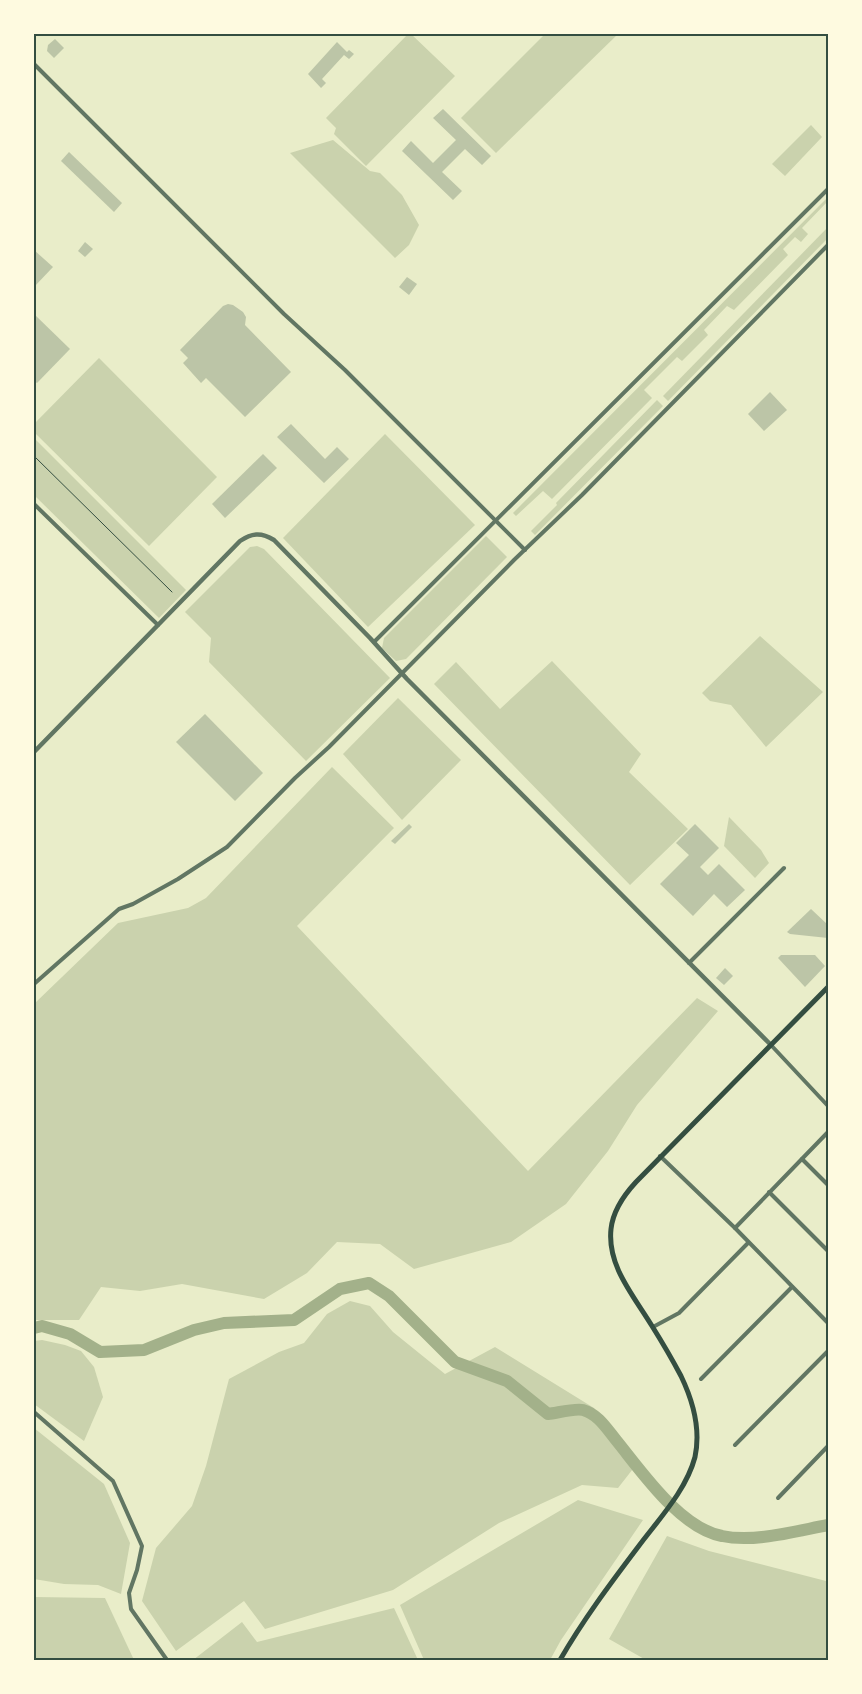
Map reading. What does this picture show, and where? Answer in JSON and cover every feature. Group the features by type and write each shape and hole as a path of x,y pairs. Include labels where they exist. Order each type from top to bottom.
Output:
{"main road":[{"path":"560,1660 596,1603 685,1482 695,1457 697,1427 688,1391 670,1355 617,1268 611,1245 613,1216 625,1194 660,1156 828,987"}],"street":[{"path":"34,64 284,314 345,370 524,550"},
{"path":"374,642 828,189"},
{"path":"34,984 119,909 133,904 178,879 227,847 524,550 582,495 828,245"},
{"path":"34,504 158,626"},
{"path":"34,752 240,541 249,535 265,534 274,540 374,642 401,673 770,1044 828,1106"},
{"path":"689,963 784,868"},
{"path":"734,1228 828,1132"},
{"path":"660,1156 828,1322"},
{"path":"802,1159 828,1185"},
{"path":"769,1192 828,1251"},
{"path":"652,1327 679,1312 748,1243"},
{"path":"701,1379 792,1288"},
{"path":"735,1445 828,1351"},
{"path":"34,1412 113,1481 142,1546 137,1570 128,1593 131,1609 167,1660"},
{"path":"778,1498 828,1446"}],"path":[{"path":"34,456 172,592"}],"green space":[{"path":"408,34 411,34 455,76 366,166 334,134 336,128 326,118"},
{"path":"545,34 618,34 496,153 461,118"},
{"path":"811,125 822,137 785,176 772,164"},
{"path":"333,140 370,171 380,173 402,195 419,225 409,245 395,258 290,153"},
{"path":"828,197 828,201 802,228 808,234 801,242 795,237 783,249 788,255 734,310 727,306 704,330 708,335 682,361 677,357 644,390 652,398 552,499 543,491 516,516 513,513"},
{"path":"828,227 828,238 668,401 663,396"},
{"path":"99,358 217,477 149,546 34,432 34,424"},
{"path":"657,400 663,406 535,535 531,531 557,505 556,503"},
{"path":"385,434 475,525 368,627 283,538"},
{"path":"34,438 186,590 159,618 34,495"},
{"path":"486,536 507,557 406,659 396,661 382,648 384,638"},
{"path":"257,546 264,549 390,678 306,761 209,662 211,638 185,612 250,547"},
{"path":"760,636 823,692 766,747 731,705 710,701 702,693"},
{"path":"552,661 641,754 629,772 688,829 630,885 434,684 456,662 500,709"},
{"path":"398,698 461,760 402,820 343,754"},
{"path":"332,767 394,828 297,926 528,1171 697,998 718,1011 637,1105 608,1151 566,1204 511,1242 414,1269 380,1244 337,1242 307,1273 264,1299 182,1284 140,1291 101,1287 79,1320 34,1320 34,1004 118,923 188,908 206,898"},
{"path":"729,817 761,850 769,863 755,878 724,846"},
{"path":"350,1301 370,1306 393,1332 445,1374 495,1347 594,1408 636,1465 618,1488 582,1485 499,1523 393,1590 265,1629 244,1601 176,1651 142,1601 156,1548 192,1506 206,1466 229,1379 279,1352 304,1343 327,1314"},
{"path":"42,1340 81,1351 94,1367 103,1397 84,1441 34,1404 34,1341"},
{"path":"34,1428 104,1484 130,1543 121,1594 98,1585 64,1584 34,1579"},
{"path":"578,1500 643,1520 561,1640 550,1660 424,1660 400,1605"},
{"path":"667,1536 709,1551 826,1581 828,1584 828,1660 646,1660 609,1639"},
{"path":"34,1597 105,1598 134,1660 34,1660"},
{"path":"394,1608 418,1660 193,1660 242,1622 257,1642"}],"building":[{"path":"55,39 64,48 54,58 47,51 48,45"},
{"path":"337,42 347,52 349,50 354,54 349,59 344,55 322,79 326,83 321,88 308,74"},
{"path":"443,109 491,156 482,165 465,149 442,172 462,191 453,200 402,151 411,141 433,163 456,140 433,118"},
{"path":"69,152 122,203 114,212 61,161"},
{"path":"85,242 93,249 85,257 78,251"},
{"path":"34,250 53,267 34,287"},
{"path":"407,277 417,284 409,295 399,287"},
{"path":"228,304 243,312 246,317 245,325 291,372 245,417 206,378 201,383 183,363 188,358 180,350 223,306"},
{"path":"34,314 70,349 37,383 34,381"},
{"path":"770,392 787,410 764,431 748,414"},
{"path":"291,424 325,459 337,447 349,459 324,483 277,437"},
{"path":"263,454 277,468 225,518 212,504"},
{"path":"205,714 263,773 235,801 176,742"},
{"path":"409,824 412,827 395,844 391,841"},
{"path":"695,824 719,848 700,867 708,875 719,864 745,890 727,907 714,894 693,916 660,884 689,855 676,843"},
{"path":"811,909 828,925 828,938 790,934 787,932"},
{"path":"781,955 815,955 825,966 805,987 778,958"},
{"path":"725,968 733,976 724,985 716,978"}],"waterway":[{"path":"34,1328 42,1326 70,1334 100,1352 144,1350 194,1330 224,1323 294,1320 340,1289 369,1283 389,1296 455,1362 507,1381 548,1414 583,1410 598,1418 663,1497 677,1511 706,1531 722,1536 748,1538 828,1525"}]}
